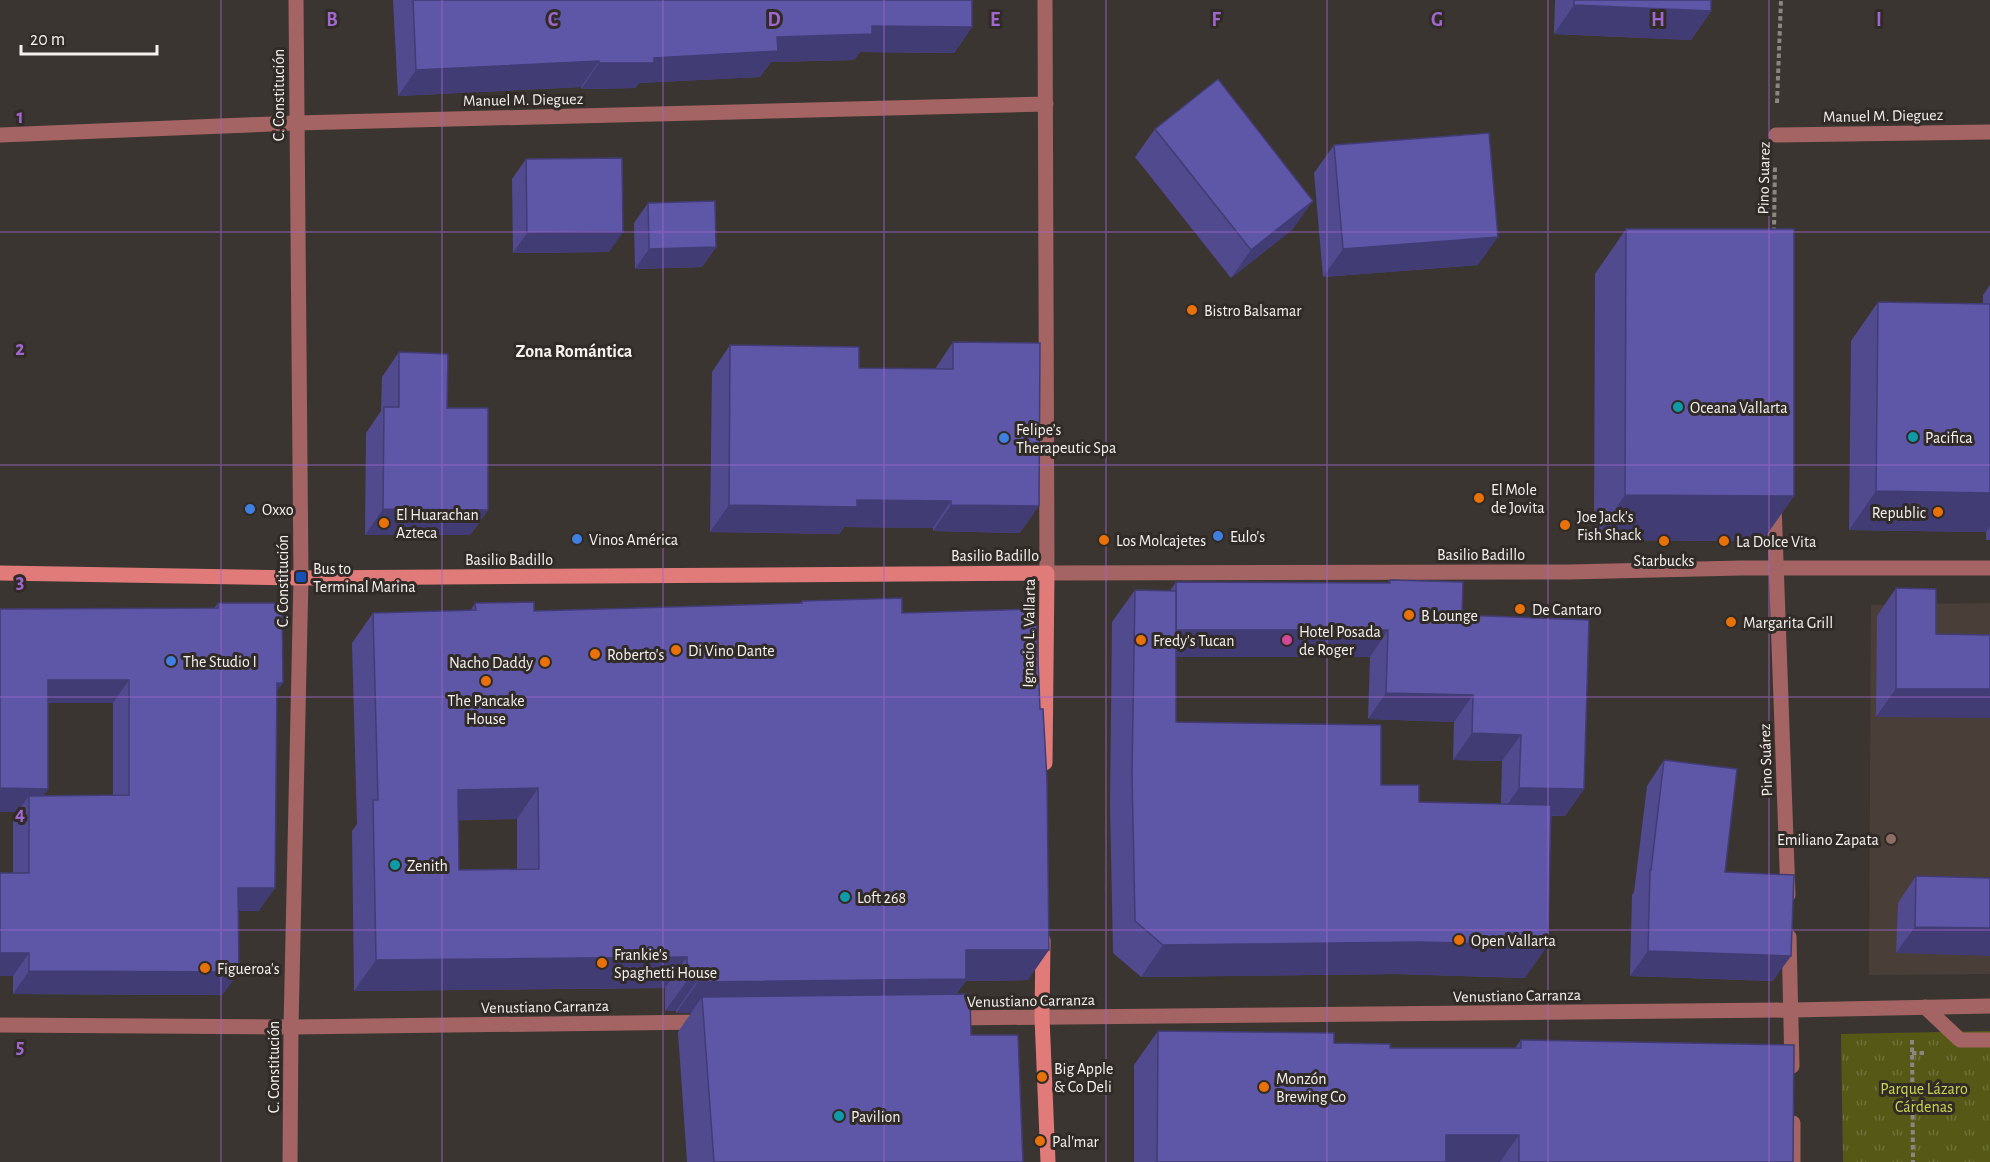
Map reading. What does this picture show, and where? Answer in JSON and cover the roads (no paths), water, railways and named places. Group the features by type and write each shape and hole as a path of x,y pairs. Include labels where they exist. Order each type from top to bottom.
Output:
{"main road":[{"name":"Basilio Badillo","path":"0,573 301,578 1047,573"},
{"name":"Ignacio L. Vallarta","path":"1044,783 1047,573"},
{"path":"1043,924 1042,1017 1048,1162"}],"street":[{"name":"C. Constitución","path":"290,1162 301,578 296,0"},
{"name":"Ignacio L. Vallarta","path":"1046,0 1047,573"},
{"name":"Manuel M. Dieguez","path":"0,135 296,123 1046,104"},
{"name":"Manuel M. Dieguez","path":"1776,135 1990,132"},
{"name":"Pino Suárez","path":"1774,486 1792,1010 1792,1080"},
{"name":"Basilio Badillo","path":"1047,573 1990,568"},
{"name":"Venustiano Carranza","path":"934,1019 1990,1006"},
{"path":"1918,1007 1960,1040 1990,1040"},
{"name":"Venustiano Carranza","path":"0,1025 291,1027 720,1021"},
{"path":"1793,1104 1793,1162"}],"place":[{"name":"Bistro Balsamar","path":"1192,310"},
{"name":"Oceana Vallarta","path":"1678,407"},
{"name":"Pacifica","path":"1913,437"},
{"name":"Felipe’s Therapeutic Spa","path":"1004,438"},
{"name":"El Mole de Jovita","path":"1479,498"},
{"name":"Oxxo","path":"250,509"},
{"name":"Republic","path":"1938,512"},
{"name":"El Huarachan Azteca","path":"384,523"},
{"name":"Joe Jack's Fish Shack","path":"1565,525"},
{"name":"Eulo's","path":"1218,536"},
{"name":"Vinos América","path":"577,539"},
{"name":"Los Molcajetes","path":"1104,540"},
{"name":"Starbucks","path":"1664,541"},
{"name":"La Dolce Vita","path":"1724,541"},
{"name":"Bus to Terminal Marina","path":"301,577"},
{"name":"De Cantaro","path":"1520,609"},
{"name":"B Lounge","path":"1409,615"},
{"name":"Margarita Grill","path":"1731,622"},
{"name":"Fredy's Tucan","path":"1141,640"},
{"name":"Hotel Posada de Roger","path":"1287,640"},
{"name":"Di Vino Dante","path":"676,650"},
{"name":"Roberto's","path":"595,654"},
{"name":"The Studio I","path":"171,661"},
{"name":"Nacho Daddy","path":"545,662"},
{"name":"The Pancake House","path":"486,681"},
{"name":"Emiliano Zapata","path":"1891,839"},
{"name":"Zenith","path":"395,865"},
{"name":"Loft 268","path":"845,897"},
{"name":"Open Vallarta","path":"1459,940"},
{"name":"Frankie's Spaghetti House","path":"602,963"},
{"name":"Figueroa's","path":"205,968"},
{"name":"Big Apple & Co Deli","path":"1042,1077"},
{"name":"Monzón Brewing Co","path":"1264,1087"},
{"name":"Pavilion","path":"839,1116"},
{"name":"Pal'mar","path":"1040,1141"}],"district":[{"name":"Zona Romántica","path":"574,351"}],"park label":[{"name":"Parque Lázaro Cárdenas","path":"1924,1097"}]}
